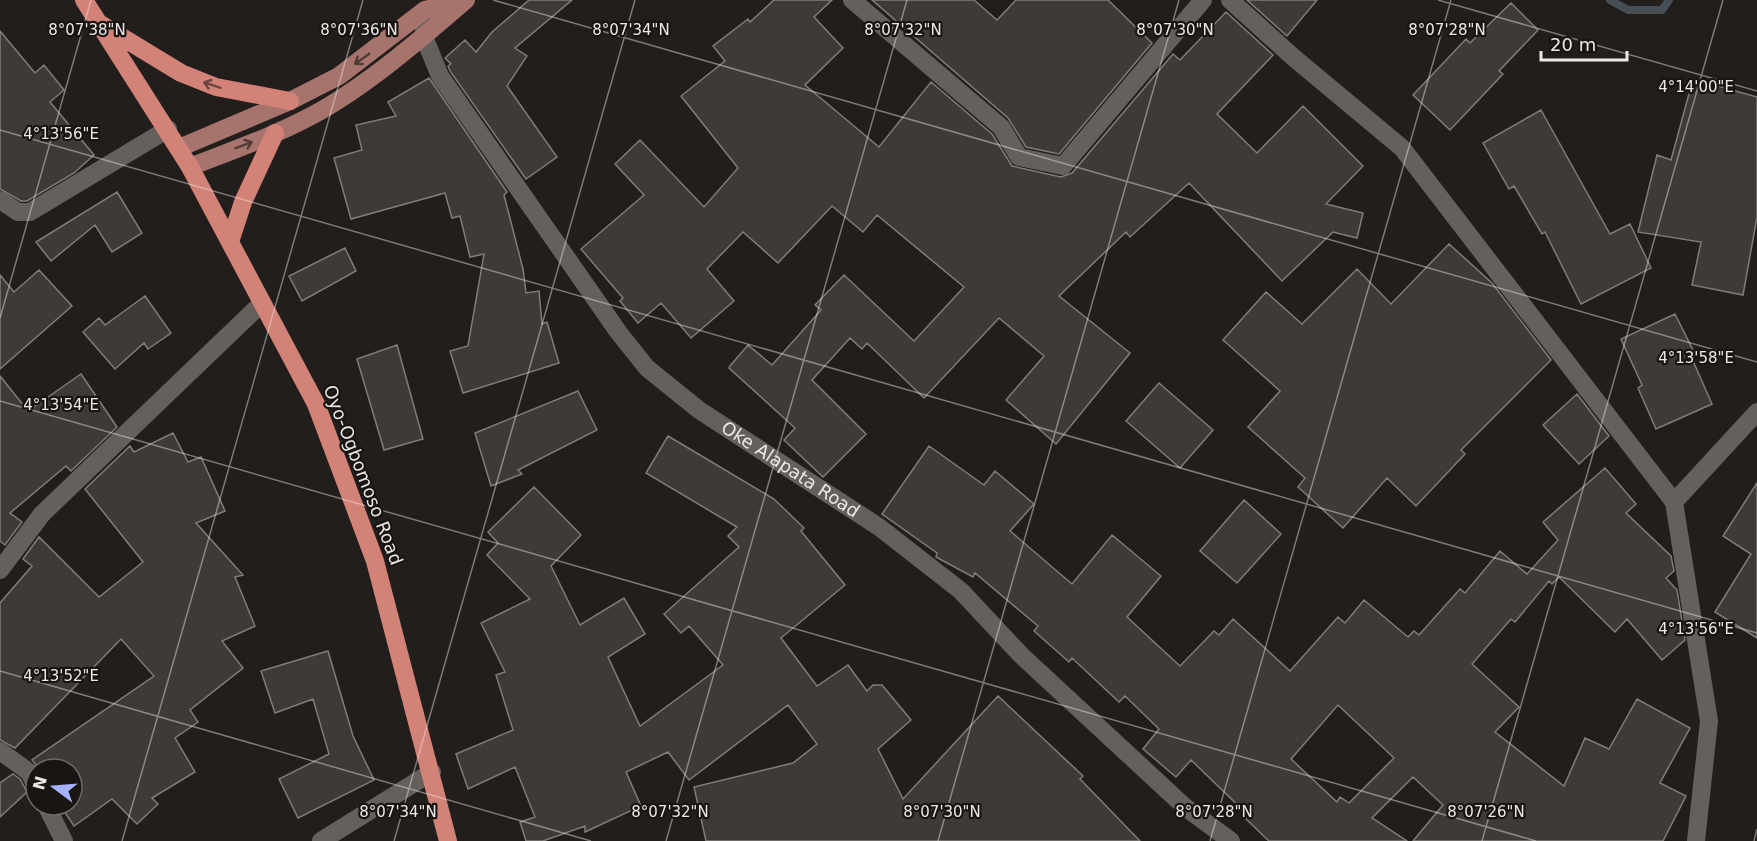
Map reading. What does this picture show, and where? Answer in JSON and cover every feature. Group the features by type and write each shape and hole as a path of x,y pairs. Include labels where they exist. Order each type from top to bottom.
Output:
{"highway":[{"name":"Oyo-Ogbomoso Road","path":"84,0 190,166 316,404 375,561 432,772 448,841"},
{"path":"98,22 181,73 216,87 290,101"},
{"path":"230,242 243,202 275,134"}],"main road":[{"path":"179,148 290,101 339,76 425,10 466,0"},
{"path":"190,166 275,134 323,109 424,37 466,0"}],"street":[{"path":"852,0 1001,127 1019,157 1063,166 1203,0"},
{"path":"1230,0 1293,57 1402,148 1674,502 1708,720 1696,841"},
{"path":"424,37 425,10"},
{"name":"Oke Alapata Road","path":"424,37 440,76 619,333 646,368 699,410 879,527 961,591 1046,679 1185,807 1231,841"},
{"path":"0,200 18,212 30,213 168,129"},
{"path":"0,570 42,514 262,303"},
{"path":"1674,502 1757,412"},
{"path":"0,751 24,769"},
{"path":"321,841 432,772"},
{"path":"52,817 64,841"}],"building":[{"path":"529,0 572,0 515,48 527,56 507,86 557,157 526,179 450,71 448,66 451,64 445,58 465,40 476,52 492,32"},
{"path":"774,0 832,0 814,17 843,48 805,85 879,147 931,82 992,134 1012,166 1061,177 1072,173 1173,54 1180,60 1226,12 1273,55 1217,114 1257,153 1303,106 1363,166 1326,204 1363,213 1357,238 1333,232 1282,281 1189,183 1130,237 1126,232 1059,296 1130,353 1056,444 1006,400 1044,356 999,318 924,398 867,343 862,349 850,338 812,380 866,434 823,477 784,440 795,428 729,368 730,366 748,345 772,365 821,310 815,305 844,275 914,341 964,287 877,215 863,232 832,206 778,263 743,232 707,269 734,301 691,338 661,303 638,323 620,301 623,298 581,249 644,195 615,164 640,140 704,207 738,168 681,96 725,61 713,46 748,19 750,22"},
{"path":"872,0 974,0 997,20 1016,0 1108,0 1152,43 1059,154 1026,147 1008,118"},
{"path":"1247,0 1317,0 1287,36"},
{"path":"1511,3 1538,30 1499,71 1503,74 1450,130 1413,95 1466,39 1470,43"},
{"path":"0,31 35,73 44,65 64,90 50,102 94,155 74,173 27,201 21,201 0,189"},
{"path":"429,78 507,192 504,195 523,269 526,293 539,291 542,324 547,322 559,363 463,393 450,351 468,346 484,254 470,257 460,216 452,218 445,193 351,219 334,158 362,150 356,125 396,116 388,102"},
{"path":"1693,79 1757,97 1757,217 1743,295 1692,285 1701,242 1638,232 1657,155 1671,160"},
{"path":"1541,110 1610,234 1630,224 1651,268 1581,304 1545,232 1542,234 1514,186 1509,189 1483,143"},
{"path":"117,192 142,233 112,252 95,225 51,261 36,242"},
{"path":"1449,244 1492,283 1551,360 1461,450 1465,454 1416,506 1387,478 1343,528 1298,487 1305,478 1248,427 1280,391 1223,340 1266,292 1302,324 1357,269 1391,304"},
{"path":"345,248 356,271 302,301 289,276"},
{"path":"39,270 72,306 0,369 0,275 14,292"},
{"path":"145,296 171,333 148,349 144,343 115,369 83,332 99,318 105,325"},
{"path":"1675,314 1694,352 1690,354 1712,404 1656,429 1638,388 1642,385 1621,339"},
{"path":"397,345 423,439 384,450 357,359"},
{"path":"81,374 117,427 71,471 66,466 10,513 22,522 5,545 0,541 0,376 28,411"},
{"path":"1159,383 1213,430 1180,468 1126,421"},
{"path":"578,391 597,430 518,470 522,474 491,486 475,433"},
{"path":"1577,394 1609,436 1579,464 1543,425"},
{"path":"173,433 188,462 201,457 225,511 196,523 243,575 235,577 255,626 222,641 243,668 190,710 198,722 175,738 195,772 152,798 158,804 137,824 112,799 74,826 68,817 84,817 84,757 36,757 154,676 121,639 15,748 0,740 0,603 32,566 23,559 39,537 99,597 143,562 85,489 130,446 134,452"},
{"path":"668,436 774,499 804,528 801,531 845,585 781,638 817,686 848,665 867,691 873,685 882,685 911,720 878,749 903,799 998,696 1083,776 1080,779 1140,841 706,841 694,787 793,763 817,744 788,705 689,780 668,752 626,772 641,806 585,832 585,826 543,841 526,841 520,822 535,817 515,767 468,789 456,754 513,730 496,675 505,672 481,623 530,599 487,555 498,543 488,532 534,487 581,535 551,566 580,625 624,598 645,634 608,657 640,726 723,665 689,626 681,633 664,614 739,547 728,536 737,527 646,473"},
{"path":"929,446 984,485 995,471 1034,504 1010,531 1072,584 1112,535 1161,576 1127,617 1180,666 1214,631 1219,635 1233,619 1290,671 1338,617 1345,623 1364,600 1408,637 1414,631 1419,635 1460,589 1465,593 1500,551 1527,574 1558,540 1543,522 1605,468 1636,504 1626,513 1671,556 1674,571 1666,578 1677,590 1685,640 1662,660 1627,619 1615,632 1559,577 1552,584 1549,581 1515,622 1511,619 1472,664 1519,707 1495,732 1564,786 1585,738 1609,749 1637,699 1690,728 1660,783 1686,796 1663,841 1413,841 1443,805 1413,777 1372,818 1407,841 1269,841 1245,818 1248,815 1191,760 1176,777 1143,749 1159,729 1125,696 1119,702 1072,658 1069,662 1034,631 1038,626 975,573 973,577 936,557 937,553 882,514","holes":["1338,705 1394,758 1349,803 1340,797 1337,802 1291,759"]},
{"path":"1757,483 1757,638 1715,612 1751,554 1723,536"},
{"path":"1244,500 1281,534 1237,583 1200,551"},
{"path":"328,651 353,736 374,780 298,818 279,779 329,754 313,699 275,713 261,671"},
{"path":"13,774 20,779 24,786 24,795 0,817 0,783"}],"waterway":[{"path":"1610,0 1628,10 1662,10 1669,0"}]}
